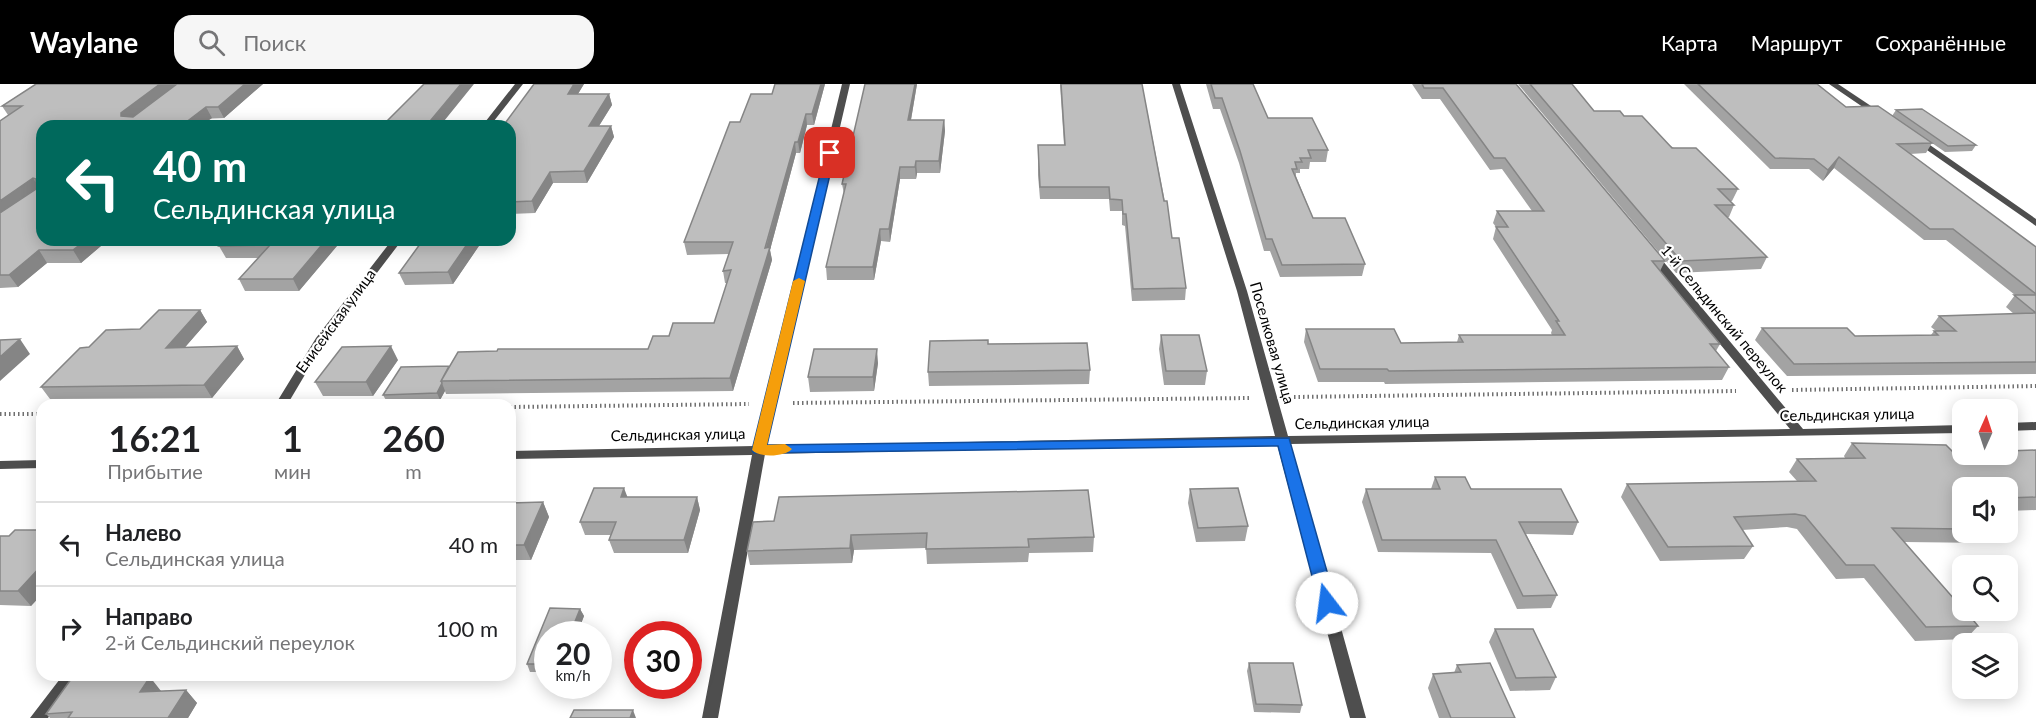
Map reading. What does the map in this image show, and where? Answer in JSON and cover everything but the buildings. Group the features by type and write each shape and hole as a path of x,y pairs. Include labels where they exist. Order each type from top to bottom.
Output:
{"street":[{"path":"491,120 519,84"},
{"path":"710,718 759,450 846,84"},
{"name":"Поселковая улица","path":"1176,84 1242,291 1358,718"},
{"path":"1833,84 1890,121"},
{"path":"1910,135 2036,223"},
{"name":"Енисейская улица","path":"284,399 298,371 317,342 392,246"},
{"name":"1-й Сельдинский переулок","path":"1645,246 1800,433"},
{"path":"2018,427 2036,426"},
{"name":"Сельдинская улица","path":"516,455 1952,429"},
{"path":"0,465 36,464"},
{"path":"38,718 67,681"}],"path":[{"path":"0,414 36,414"}],"slow traffic":[{"path":"785,449 759,450 799,281"}],"route":[{"path":"830,153 759,450 1284,441 1327,603"}]}
